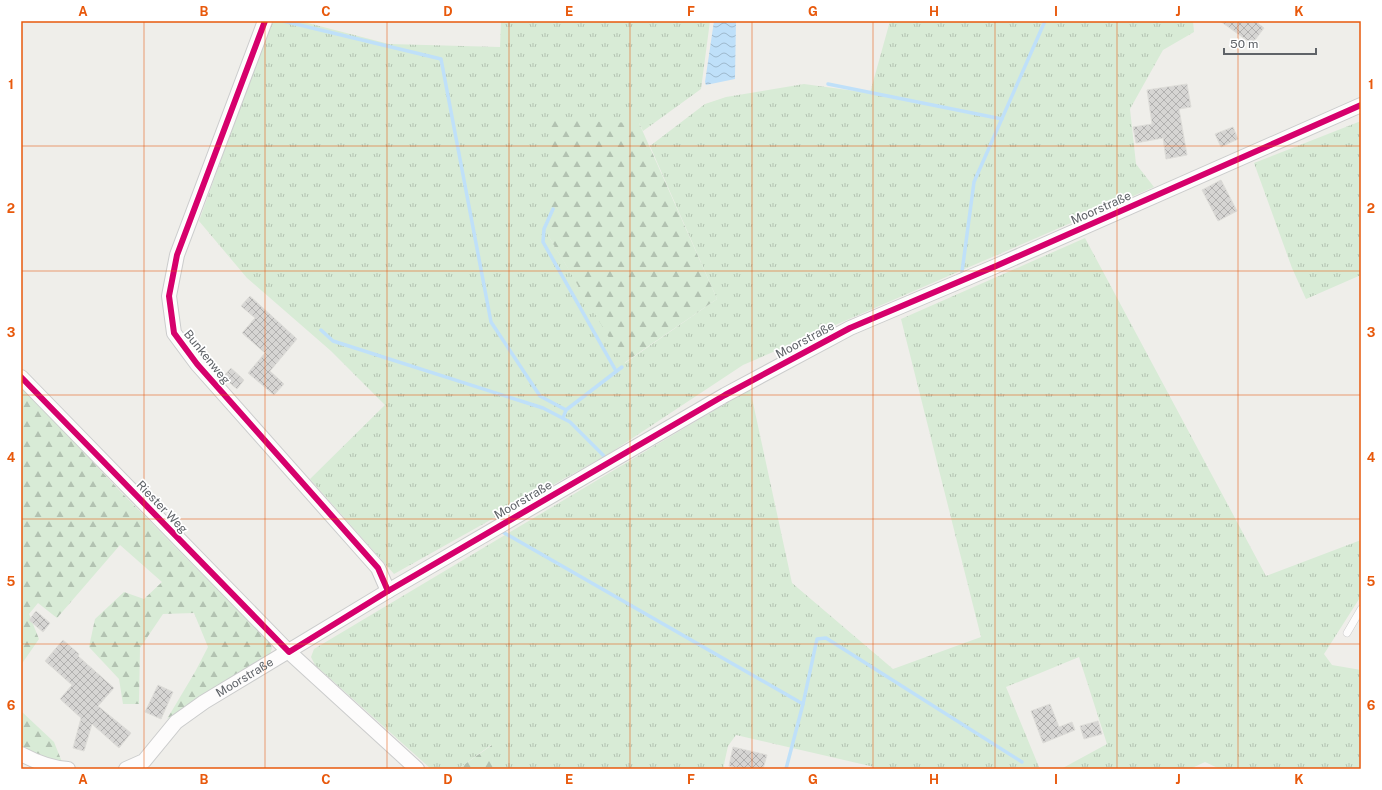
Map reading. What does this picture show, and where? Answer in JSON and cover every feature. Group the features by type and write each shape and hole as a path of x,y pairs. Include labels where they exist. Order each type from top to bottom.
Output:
{"street":[{"name":"Bunkenweg","path":"265,21 177,254 169,296 174,333 196,364 378,568 388,591"},
{"name":"Moorstraße","path":"126,769 144,761 169,730 184,715 388,591 718,399 850,328 996,266 1361,106"},
{"name":"Riester Weg","path":"21,377 289,652 417,769"},
{"path":"21,754 35,761 53,767 68,769"}],"lane":[{"path":"1348,633 1361,609"}],"green space":[{"path":"271,21 300,21 389,44 500,47 501,21 710,21 701,89 643,131 639,123 548,235 625,363 717,299 650,146 705,104 726,97 804,84 870,93 890,21 1193,21 1194,32 1163,50 1130,109 1136,164 1154,187 743,365 604,457 394,574 310,479 385,405 331,351 247,278 199,221"},
{"path":"549,120 639,123 717,299 624,363 548,235"},
{"path":"1361,121 1361,275 1306,299 1292,268 1254,163"},
{"path":"1085,238 1266,576 1361,540 1361,596 1324,654 1332,665 1361,670 1361,769 1220,769 1205,762 1190,769 1061,769 1107,744 1079,657 1006,687 1039,767 883,769 736,735 728,746 723,769 493,769 491,745 458,769 431,769 315,665 311,657 314,649 750,389 792,583 893,669 981,637 901,319"},
{"path":"21,386 119,490 270,643 272,648 270,654 167,719 208,647 194,613 163,614 140,648 139,704 123,704 119,679 89,647 95,619 124,592 144,599 162,582 120,545 57,618 38,603 29,614 39,639 21,665"},
{"path":"21,711 54,742 62,762 30,752 21,747"},
{"path":"492,745 493,769 458,769"}],"water":[{"path":"714,21 736,21 735,79 706,85 705,82"}],"building":[{"path":"1220,21 1255,21 1264,28 1252,44"},
{"path":"1187,84 1191,107 1179,109 1187,155 1166,159 1163,138 1136,143 1133,127 1152,124 1147,90"},
{"path":"1233,127 1238,139 1221,147 1215,134"},
{"path":"1221,180 1237,211 1218,221 1202,190"},
{"path":"250,296 297,339 270,371 284,384 274,395 248,373 265,353 242,333 255,318 241,306"},
{"path":"231,368 244,380 237,389 223,377"},
{"path":"36,611 50,623 43,632 29,620"},
{"path":"63,640 79,654 78,656 114,688 98,706 131,733 119,748 92,724 84,751 73,748 81,718 60,699 72,685 45,661"},
{"path":"158,685 173,692 161,719 145,712"},
{"path":"1050,704 1059,727 1072,722 1075,730 1043,743 1031,711"},
{"path":"1098,721 1102,734 1084,739 1080,726"},
{"path":"733,747 767,755 763,769 742,769 729,766"}],"waterway":[{"path":"283,21 441,59 491,322 540,396 566,410 563,418"},
{"path":"962,272 974,182 1045,21"},
{"path":"828,84 1002,119"},
{"path":"553,209 544,229 543,242 616,371"},
{"path":"321,330 333,341 543,408 570,422 606,458"},
{"path":"566,410 622,367"},
{"path":"501,531 803,704"},
{"path":"786,769 803,704 817,639 826,638 1022,762"}],"cycle path":[{"path":"265,21 177,255 169,296 174,333 197,364 378,568 388,591"},
{"path":"21,377 289,652 388,591 725,395 850,328 996,266 1361,105"}]}
